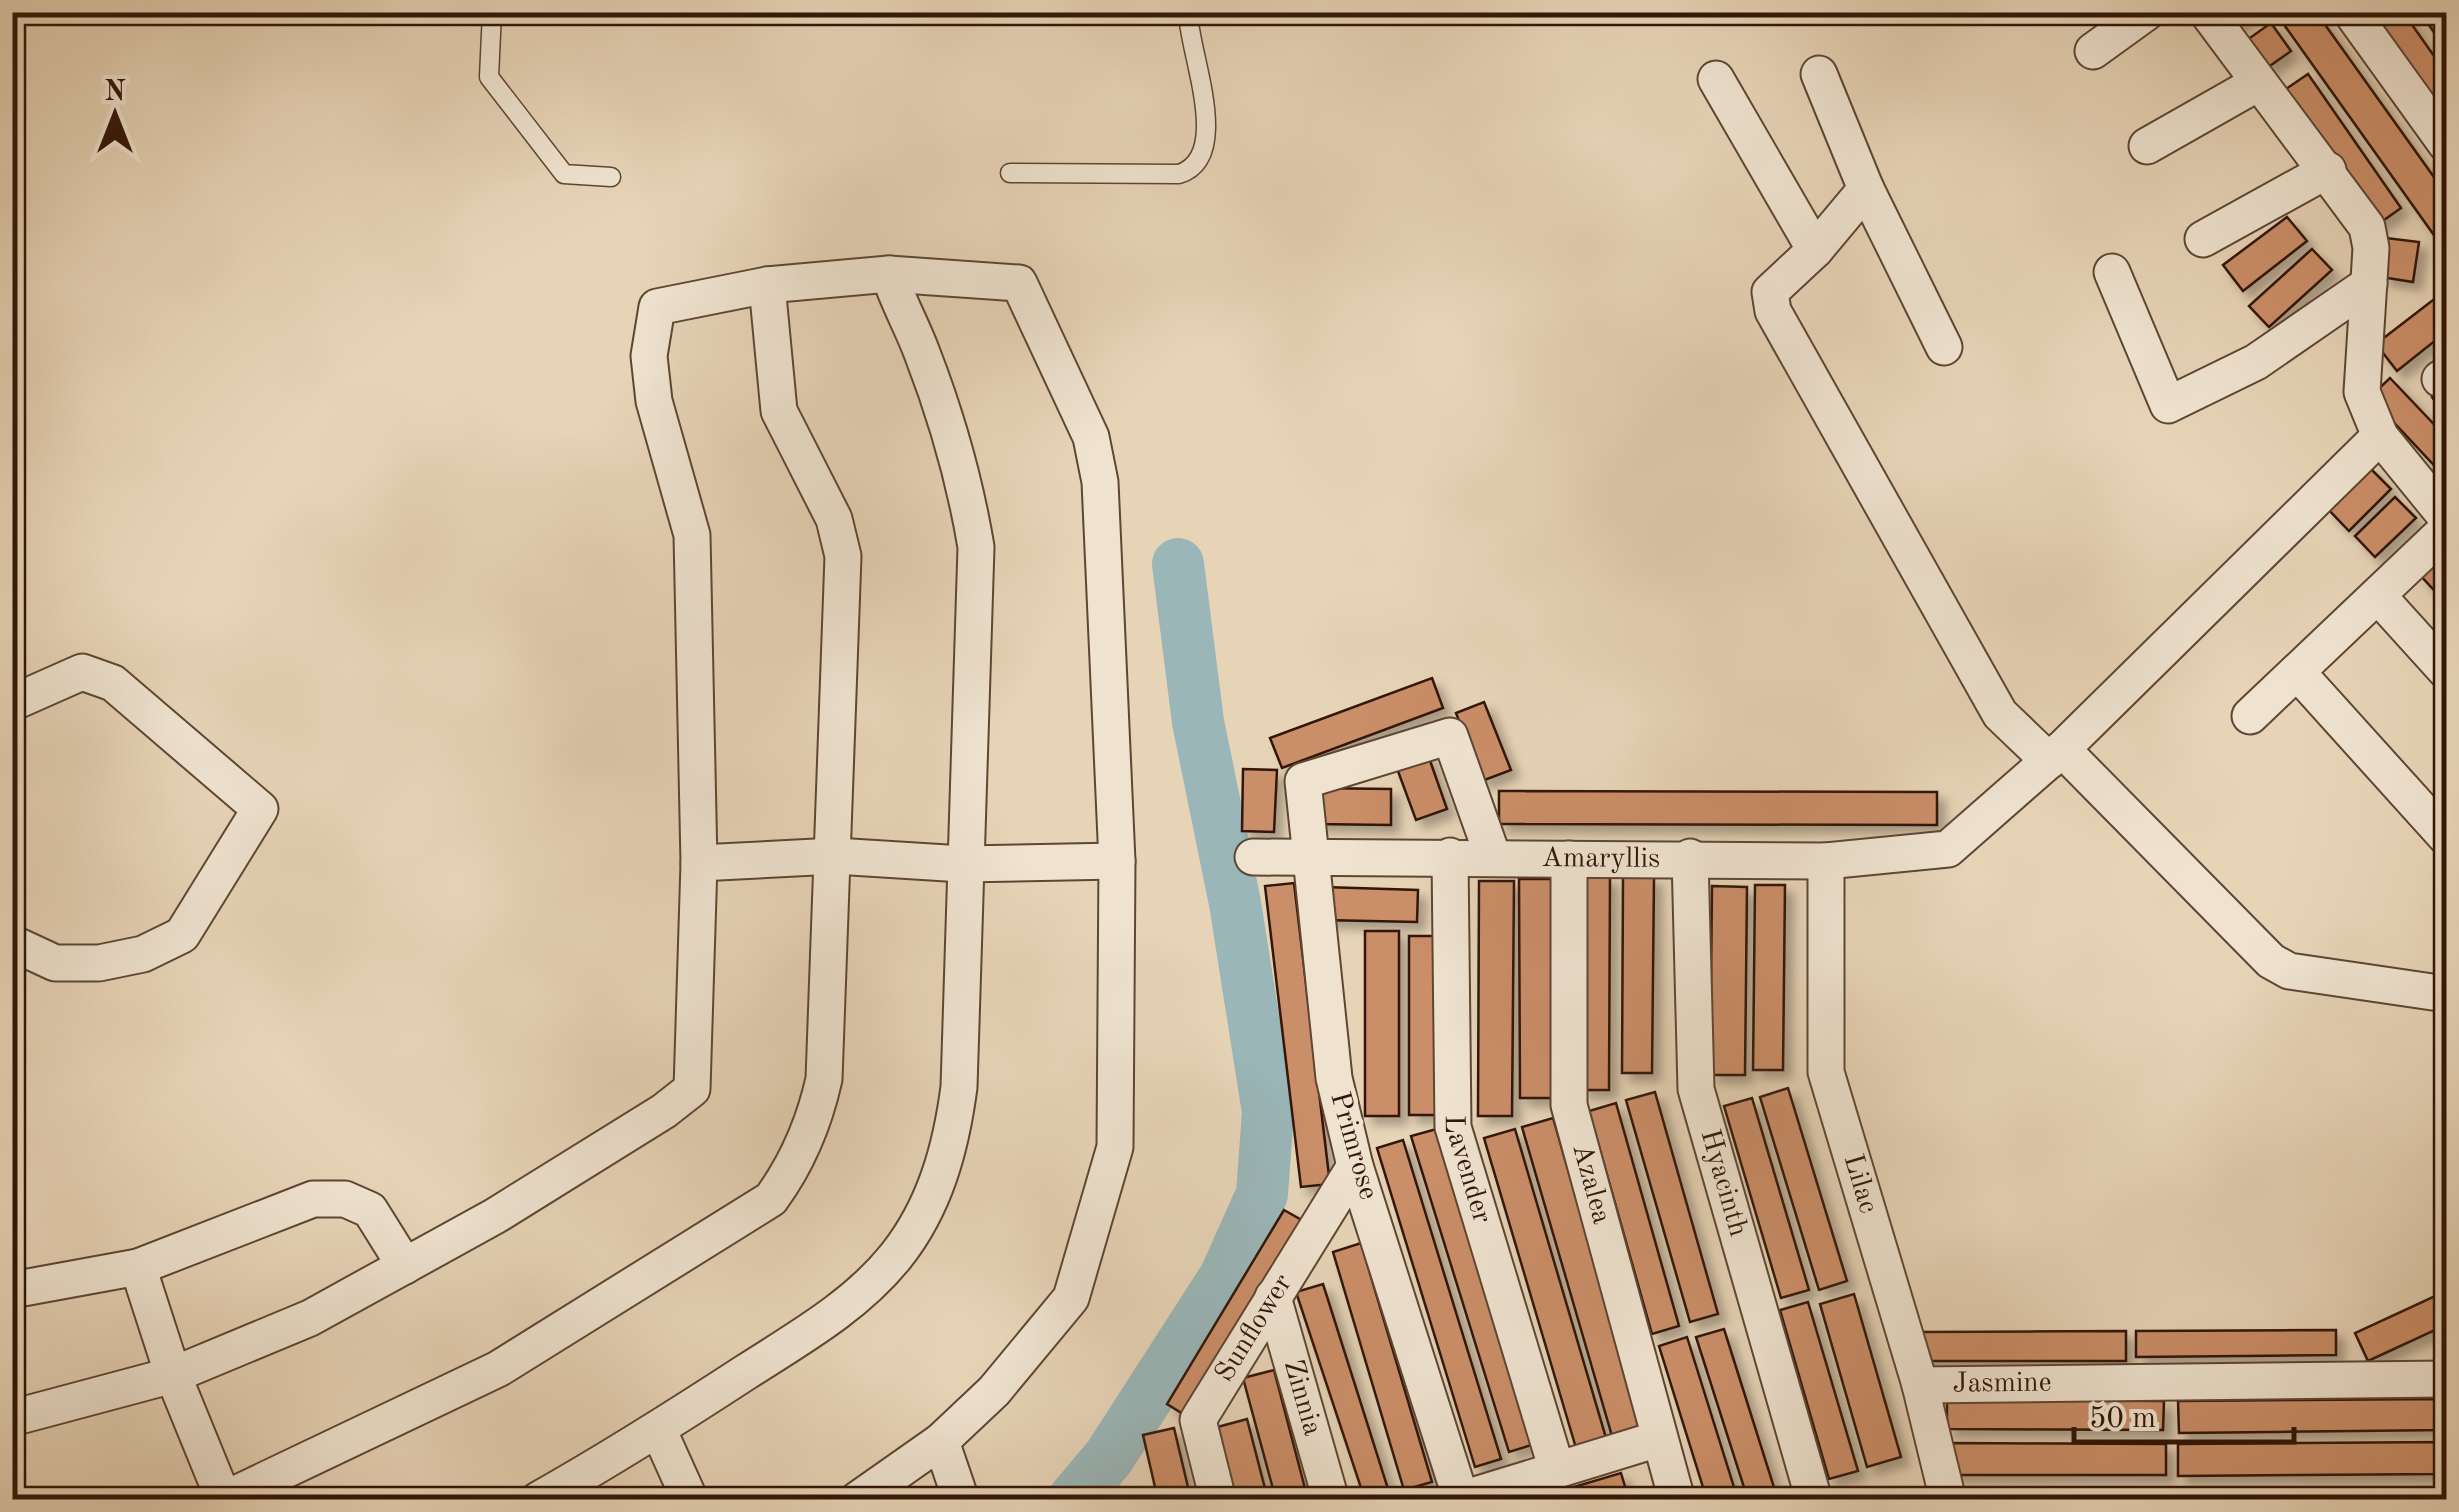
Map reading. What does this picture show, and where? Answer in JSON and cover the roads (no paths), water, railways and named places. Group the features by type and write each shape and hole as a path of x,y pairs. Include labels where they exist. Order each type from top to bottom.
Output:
{"street":[{"path":"2093,51 2146,12"},
{"path":"2207,12 2367,227 2369,284 2362,392 2380,436 2446,517"},
{"path":"2351,12 2446,144"},
{"path":"1819,74 1866,189 1944,347"},
{"path":"1716,78 1814,250"},
{"path":"2147,146 2258,83"},
{"path":"2203,238 2328,170"},
{"path":"1866,189 1814,250 1770,292 1773,311 2000,714 2055,755 2270,961 2288,971 2446,994"},
{"path":"2112,272 2168,405 2256,362 2369,284"},
{"path":"538,1500 834,1316 896,1256 929,1203 951,1147 959,1087 963,864 976,547 961,475 921,350 900,308 890,274"},
{"path":"12,1418 173,1376 310,1318 495,1216 692,1089 699,863 692,534 654,402 649,356 656,307 767,285 890,274 1019,283 1091,437 1100,482 1117,861 1115,1147 1071,1298 994,1391 941,1441 857,1500"},
{"path":"138,1267 173,1376 224,1499 498,1369 771,1199 790,1173 814,1121 824,1080 835,856 842,556 834,520 779,411 767,285"},
{"path":"2055,755 2380,436"},
{"path":"2250,716 2446,530"},
{"path":"2379,596 2446,671"},
{"path":"12,704 82,672 113,683 260,809 182,935 143,954 99,963 55,963 12,943"},
{"path":"2298,673 2446,837"},
{"name":"Primrose","path":"1460,1499 1356,1166 1334,1078 1303,782 1450,736 1494,857"},
{"name":"Amaryllis","path":"1254,858 1310,855 1826,861 1948,849 2055,755"},
{"path":"699,863 835,856 963,864 1117,861"},
{"name":"Lavender","path":"1450,856 1453,1127 1557,1470"},
{"name":"Hyacinth","path":"1690,858 1696,1089 1814,1500"},
{"name":"Azalea","path":"1569,859 1569,1105 1677,1500"},
{"name":"Lilac","path":"1826,861 1826,1072 1920,1385 1948,1500"},
{"name":"Sunflower","path":"1218,1500 1198,1420 1356,1166"},
{"path":"12,1290 138,1267 313,1199 345,1199 370,1210 405,1266"},
{"name":"Zinnia","path":"1273,1298 1331,1500"},
{"path":"2401,1379 2446,1357"},
{"name":"Jasmine","path":"1920,1385 2446,1379"},
{"path":"658,1428 690,1500"},
{"path":"1460,1499 1658,1439"},
{"path":"941,1441 961,1500"}],"lane":[{"path":"492,12 489,77 530,136 564,174 612,177"},
{"path":"1010,173 1179,174 1191,170 1200,161 1205,113 1188,12"}],"waterway":[{"path":"1073,1500 1109,1457 1225,1277 1262,1194 1268,1112 1235,903 1198,722 1178,564"}]}
